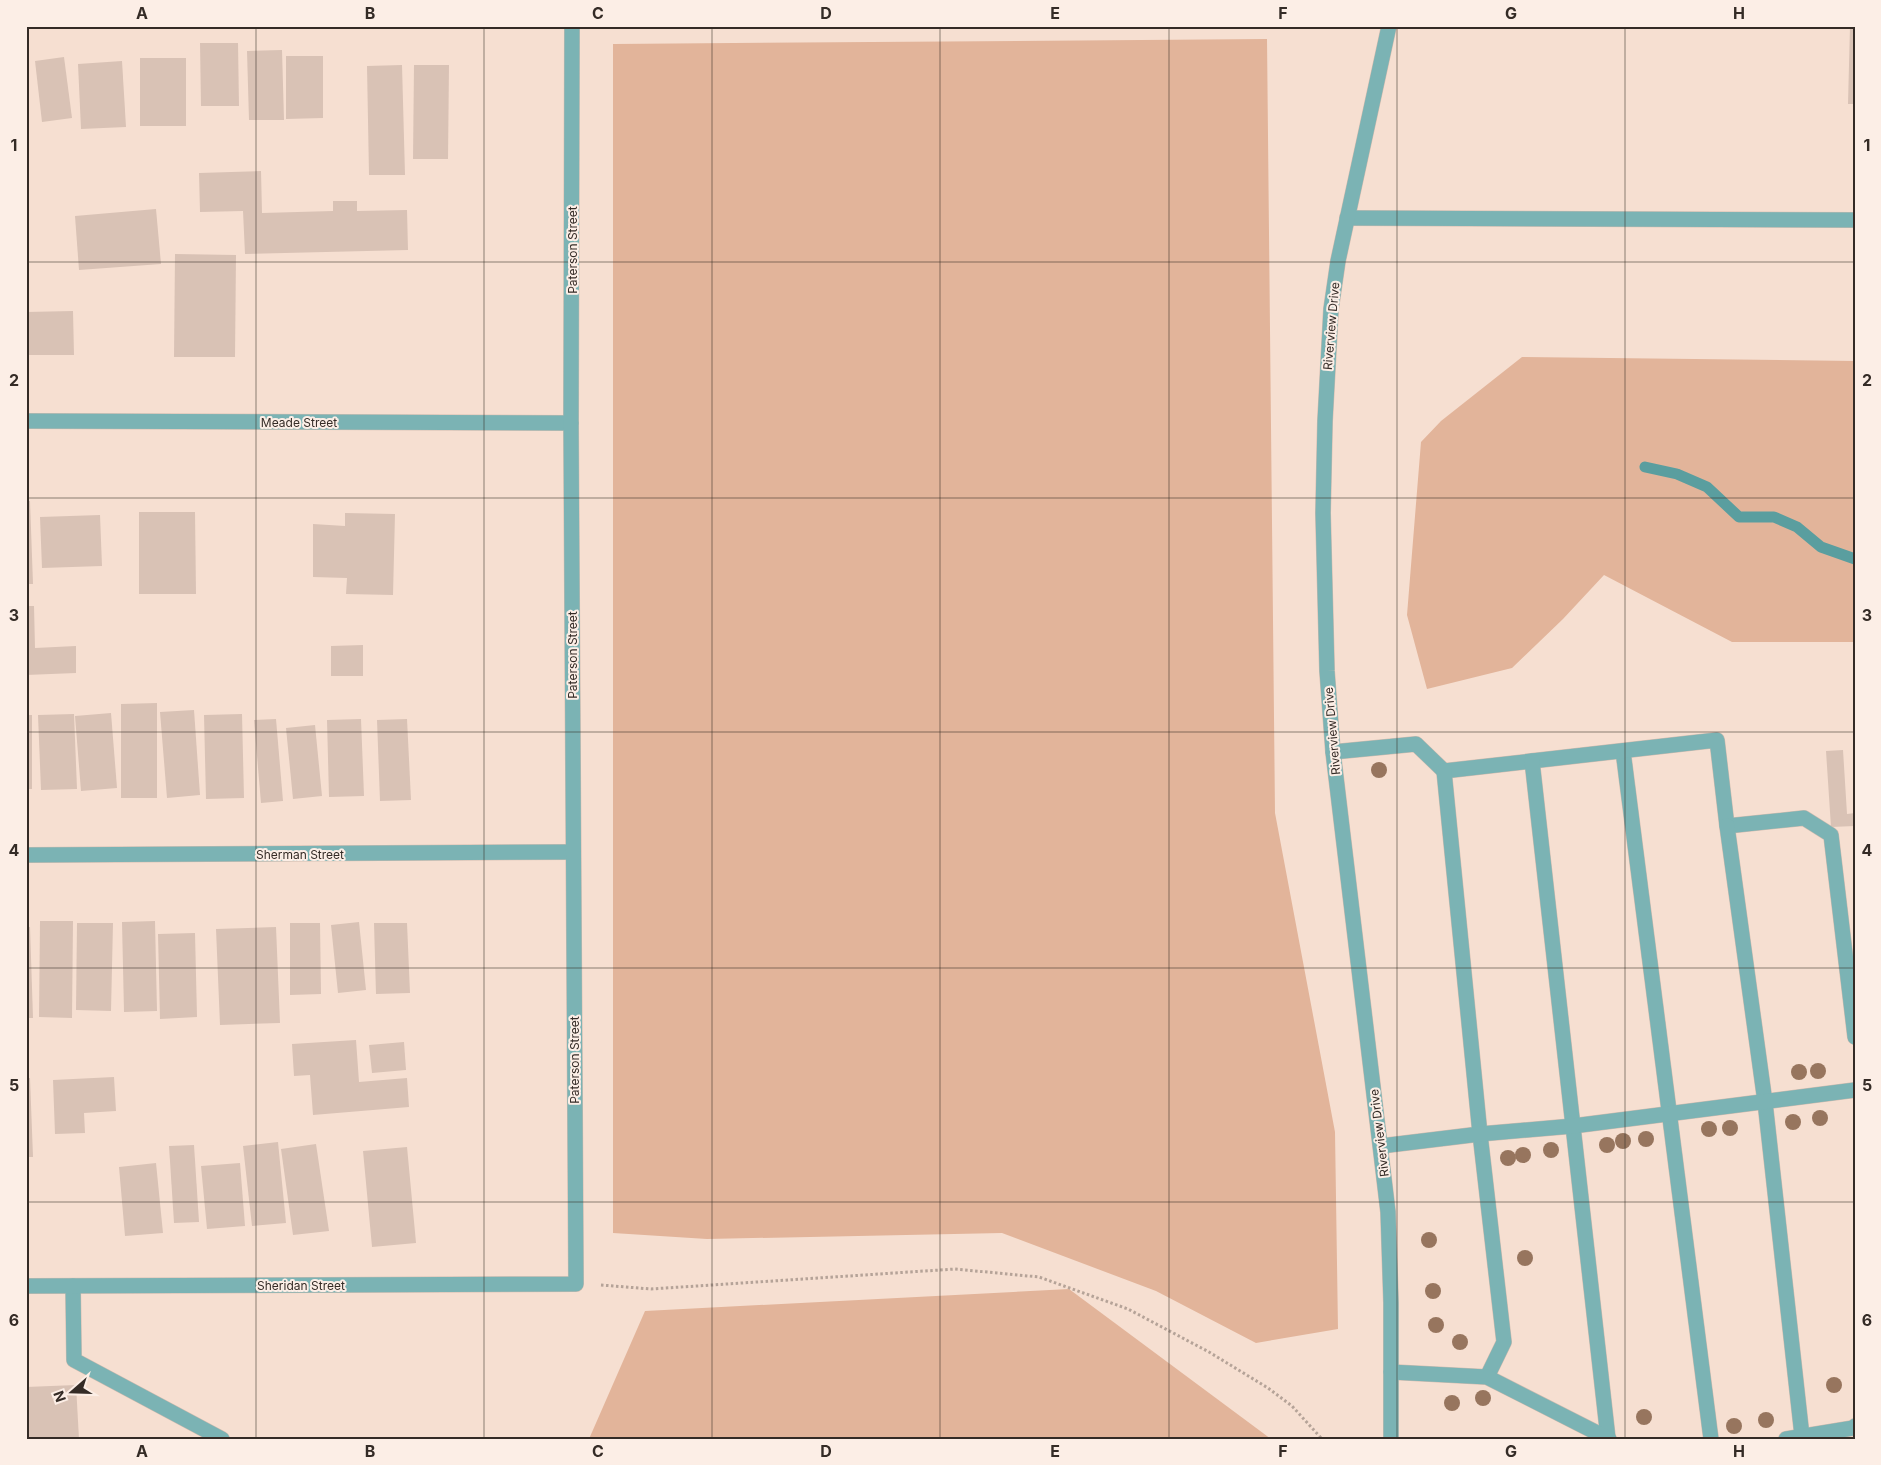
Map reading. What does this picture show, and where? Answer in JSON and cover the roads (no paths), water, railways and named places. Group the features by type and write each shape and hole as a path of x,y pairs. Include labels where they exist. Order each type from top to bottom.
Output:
{"street":[{"name":"Paterson Street","path":"572,26 571,423 576,1284"},
{"name":"Riverview Drive","path":"1389,26 1338,261 1331,308 1324,421 1324,585 1327,671 1333,752 1381,1146 1390,1258 1391,1439"},
{"path":"1347,218 1855,220"},
{"name":"Meade Street","path":"26,421 571,423"},
{"path":"1444,771 1717,740 1765,1102 1802,1436"},
{"path":"1333,752 1416,744 1444,771 1480,1134 1504,1342 1487,1377"},
{"path":"1623,751 1711,1439"},
{"path":"1532,761 1608,1438"},
{"path":"1727,826 1804,818 1832,836 1855,1037"},
{"name":"Sherman Street","path":"26,855 573,852"},
{"path":"1381,1146 1480,1134 1573,1126 1855,1090"},
{"name":"Sheridan Street","path":"26,1286 576,1284"},
{"path":"73,1286 74,1360 222,1439"},
{"path":"1391,1372 1487,1377 1608,1438"},
{"path":"1786,1439 1854,1428 1855,1426"}],"waterway":[{"path":"1645,467 1677,474 1707,487 1739,517 1774,517 1797,527 1821,547 1855,559"}]}
